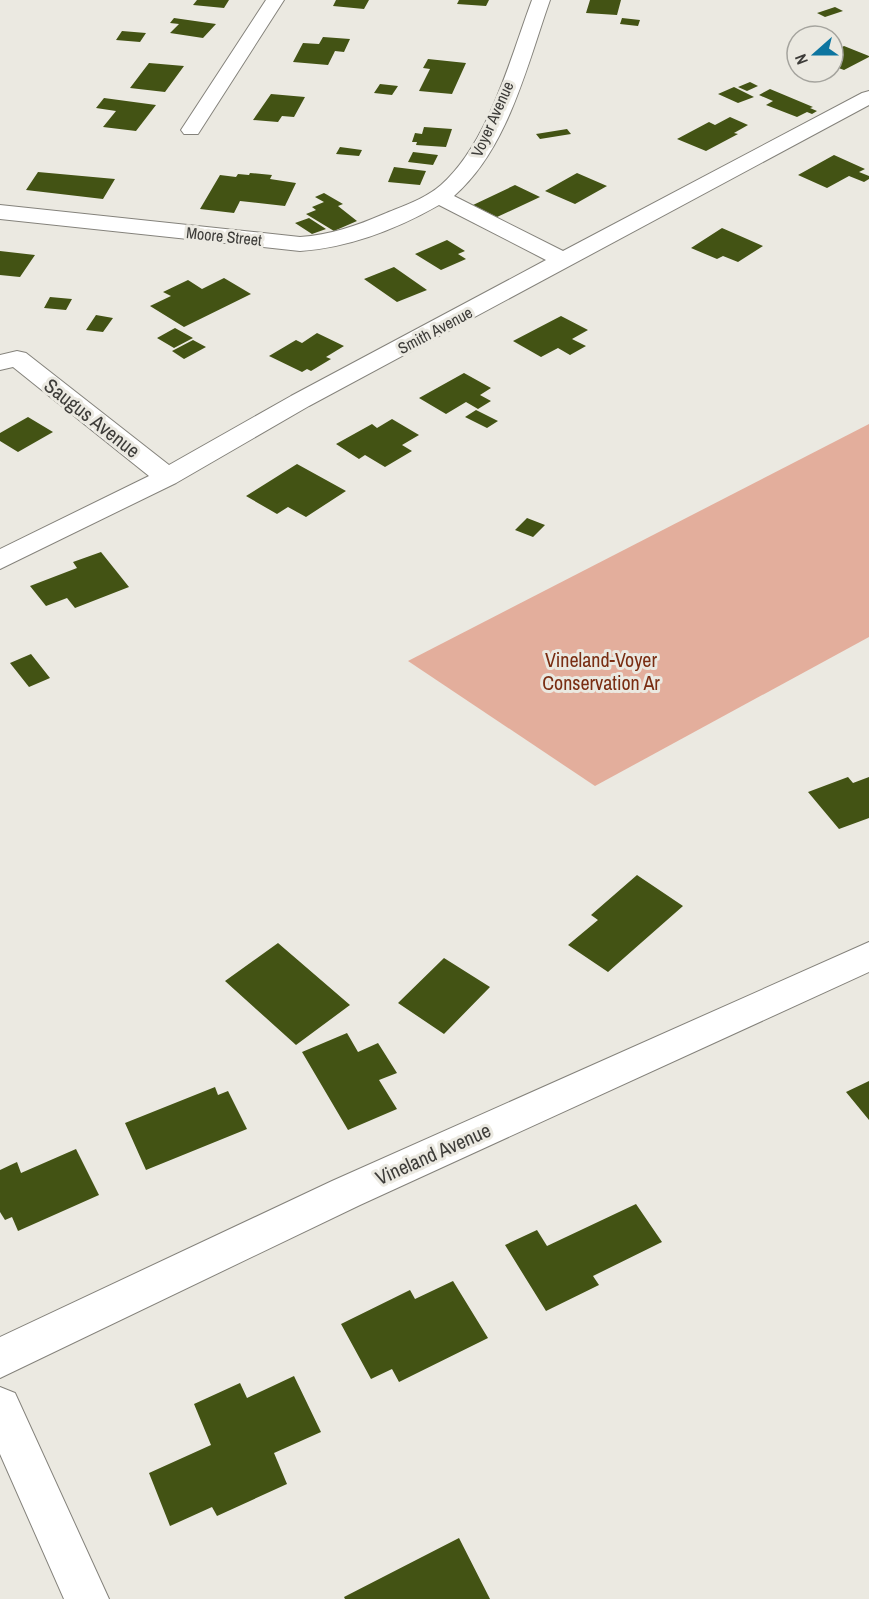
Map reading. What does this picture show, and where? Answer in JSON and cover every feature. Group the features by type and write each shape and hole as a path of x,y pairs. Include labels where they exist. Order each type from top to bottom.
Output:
{"street":[{"path":"191,130 275,0"},
{"name":"Voyer Avenue","path":"439,197 467,171 487,138 542,0"},
{"name":"Smith Avenue","path":"0,560 167,477 311,395 869,97"},
{"path":"439,197 565,261"},
{"name":"Moore Street","path":"0,212 271,241 319,243 364,232 439,197"},
{"name":"Saugus Avenue","path":"8,361 167,477"},
{"name":"Vineland Avenue","path":"0,1358 346,1193 869,956"},
{"path":"0,1407 87,1599"}],"green space":[{"name":"Vineland-Voyer Conservation Ar","path":"869,424 869,637 595,786 408,661"}],"building":[{"path":"197,0 229,0 224,8 193,5"},
{"path":"336,0 369,0 364,9 333,6"},
{"path":"459,0 489,0 486,6 457,4"},
{"path":"590,0 621,0 617,15 586,13"},
{"path":"835,7 843,11 825,17 817,13"},
{"path":"174,18 216,24 203,38 170,33 179,24 170,23"},
{"path":"622,18 640,20 638,26 620,24"},
{"path":"122,31 146,33 140,42 116,40"},
{"path":"323,37 350,39 344,52 335,51 328,65 293,62 303,43 319,44"},
{"path":"845,46 869,57 845,69"},
{"path":"428,59 466,63 452,94 419,91 430,69 423,68"},
{"path":"149,63 184,66 165,92 130,88"},
{"path":"750,82 758,86 747,91 738,87"},
{"path":"380,84 398,86 392,95 374,93"},
{"path":"734,87 754,97 738,103 718,94"},
{"path":"770,89 813,107 810,108 817,111 812,114 807,112 797,117 766,105 773,101 759,95"},
{"path":"271,94 305,97 294,117 282,116 278,122 253,120"},
{"path":"104,98 156,105 136,131 103,127 116,111 96,108"},
{"path":"730,117 748,125 734,133 738,134 706,151 677,139 709,122 715,125"},
{"path":"424,127 452,129 446,147 416,145 417,142 412,142 415,133 422,134"},
{"path":"567,129 571,134 540,139 536,134"},
{"path":"340,147 362,150 359,156 336,154"},
{"path":"413,152 438,155 433,165 408,162"},
{"path":"834,155 865,169 859,172 869,176 869,179 864,182 849,176 827,188 798,175"},
{"path":"394,167 426,171 420,185 388,182"},
{"path":"38,172 115,179 103,199 26,190"},
{"path":"250,173 272,175 270,179 296,183 285,206 240,201 234,213 200,209 220,175 236,177 238,174 249,175"},
{"path":"577,173 607,186 575,204 545,191"},
{"path":"515,185 540,197 497,217 473,205"},
{"path":"324,193 343,204 338,206 357,221 334,231 306,214 316,210 312,207 324,202 315,197"},
{"path":"309,218 326,229 312,234 295,223"},
{"path":"722,228 763,246 738,262 723,256 717,259 691,248"},
{"path":"447,240 465,251 458,254 466,259 441,270 415,254"},
{"path":"0,251 35,255 20,277 0,275"},
{"path":"394,267 427,290 397,302 364,279"},
{"path":"224,278 251,294 184,327 150,306 171,296 163,292 188,280 202,289"},
{"path":"50,297 72,299 66,310 44,308"},
{"path":"96,315 113,318 103,332 86,330"},
{"path":"561,316 588,330 572,339 586,346 570,355 558,348 541,357 513,341"},
{"path":"175,328 193,338 174,348 157,338"},
{"path":"317,333 344,346 326,357 331,359 311,371 307,369 302,372 269,356 296,340 302,343"},
{"path":"193,340 206,347 184,359 172,351"},
{"path":"464,373 491,388 480,395 491,401 478,409 466,402 446,414 419,398"},
{"path":"476,410 498,421 487,428 465,417"},
{"path":"28,417 53,432 18,452 0,441 0,433"},
{"path":"392,419 419,435 402,445 412,451 385,467 365,455 359,459 336,444 372,424 377,428"},
{"path":"297,464 346,491 306,517 288,507 277,514 246,496"},
{"path":"527,518 545,525 533,537 515,530"},
{"path":"101,552 129,587 75,608 67,598 46,606 30,586 77,568 73,562"},
{"path":"31,654 50,678 29,687 10,663"},
{"path":"848,777 853,783 869,777 869,818 839,829 808,792"},
{"path":"637,875 683,906 608,972 568,945 598,920 591,915"},
{"path":"278,943 350,1005 296,1045 225,981"},
{"path":"444,958 490,987 444,1034 398,1003"},
{"path":"347,1033 358,1052 378,1043 397,1073 379,1080 397,1109 348,1130 302,1052"},
{"path":"869,1081 869,1120 846,1092"},
{"path":"215,1087 218,1095 228,1091 247,1129 146,1170 125,1123"},
{"path":"76,1149 99,1195 18,1231 12,1217 5,1220 0,1212 0,1170 17,1162 21,1173"},
{"path":"636,1204 662,1242 593,1276 599,1285 546,1311 505,1245 537,1230 547,1246"},
{"path":"453,1281 488,1338 399,1382 392,1369 371,1379 341,1324 410,1290 415,1299"},
{"path":"294,1376 321,1432 274,1453 287,1484 217,1516 212,1507 170,1526 149,1473 211,1445 194,1404 240,1383 247,1398"},
{"path":"459,1538 490,1599 345,1599 344,1597"}]}
